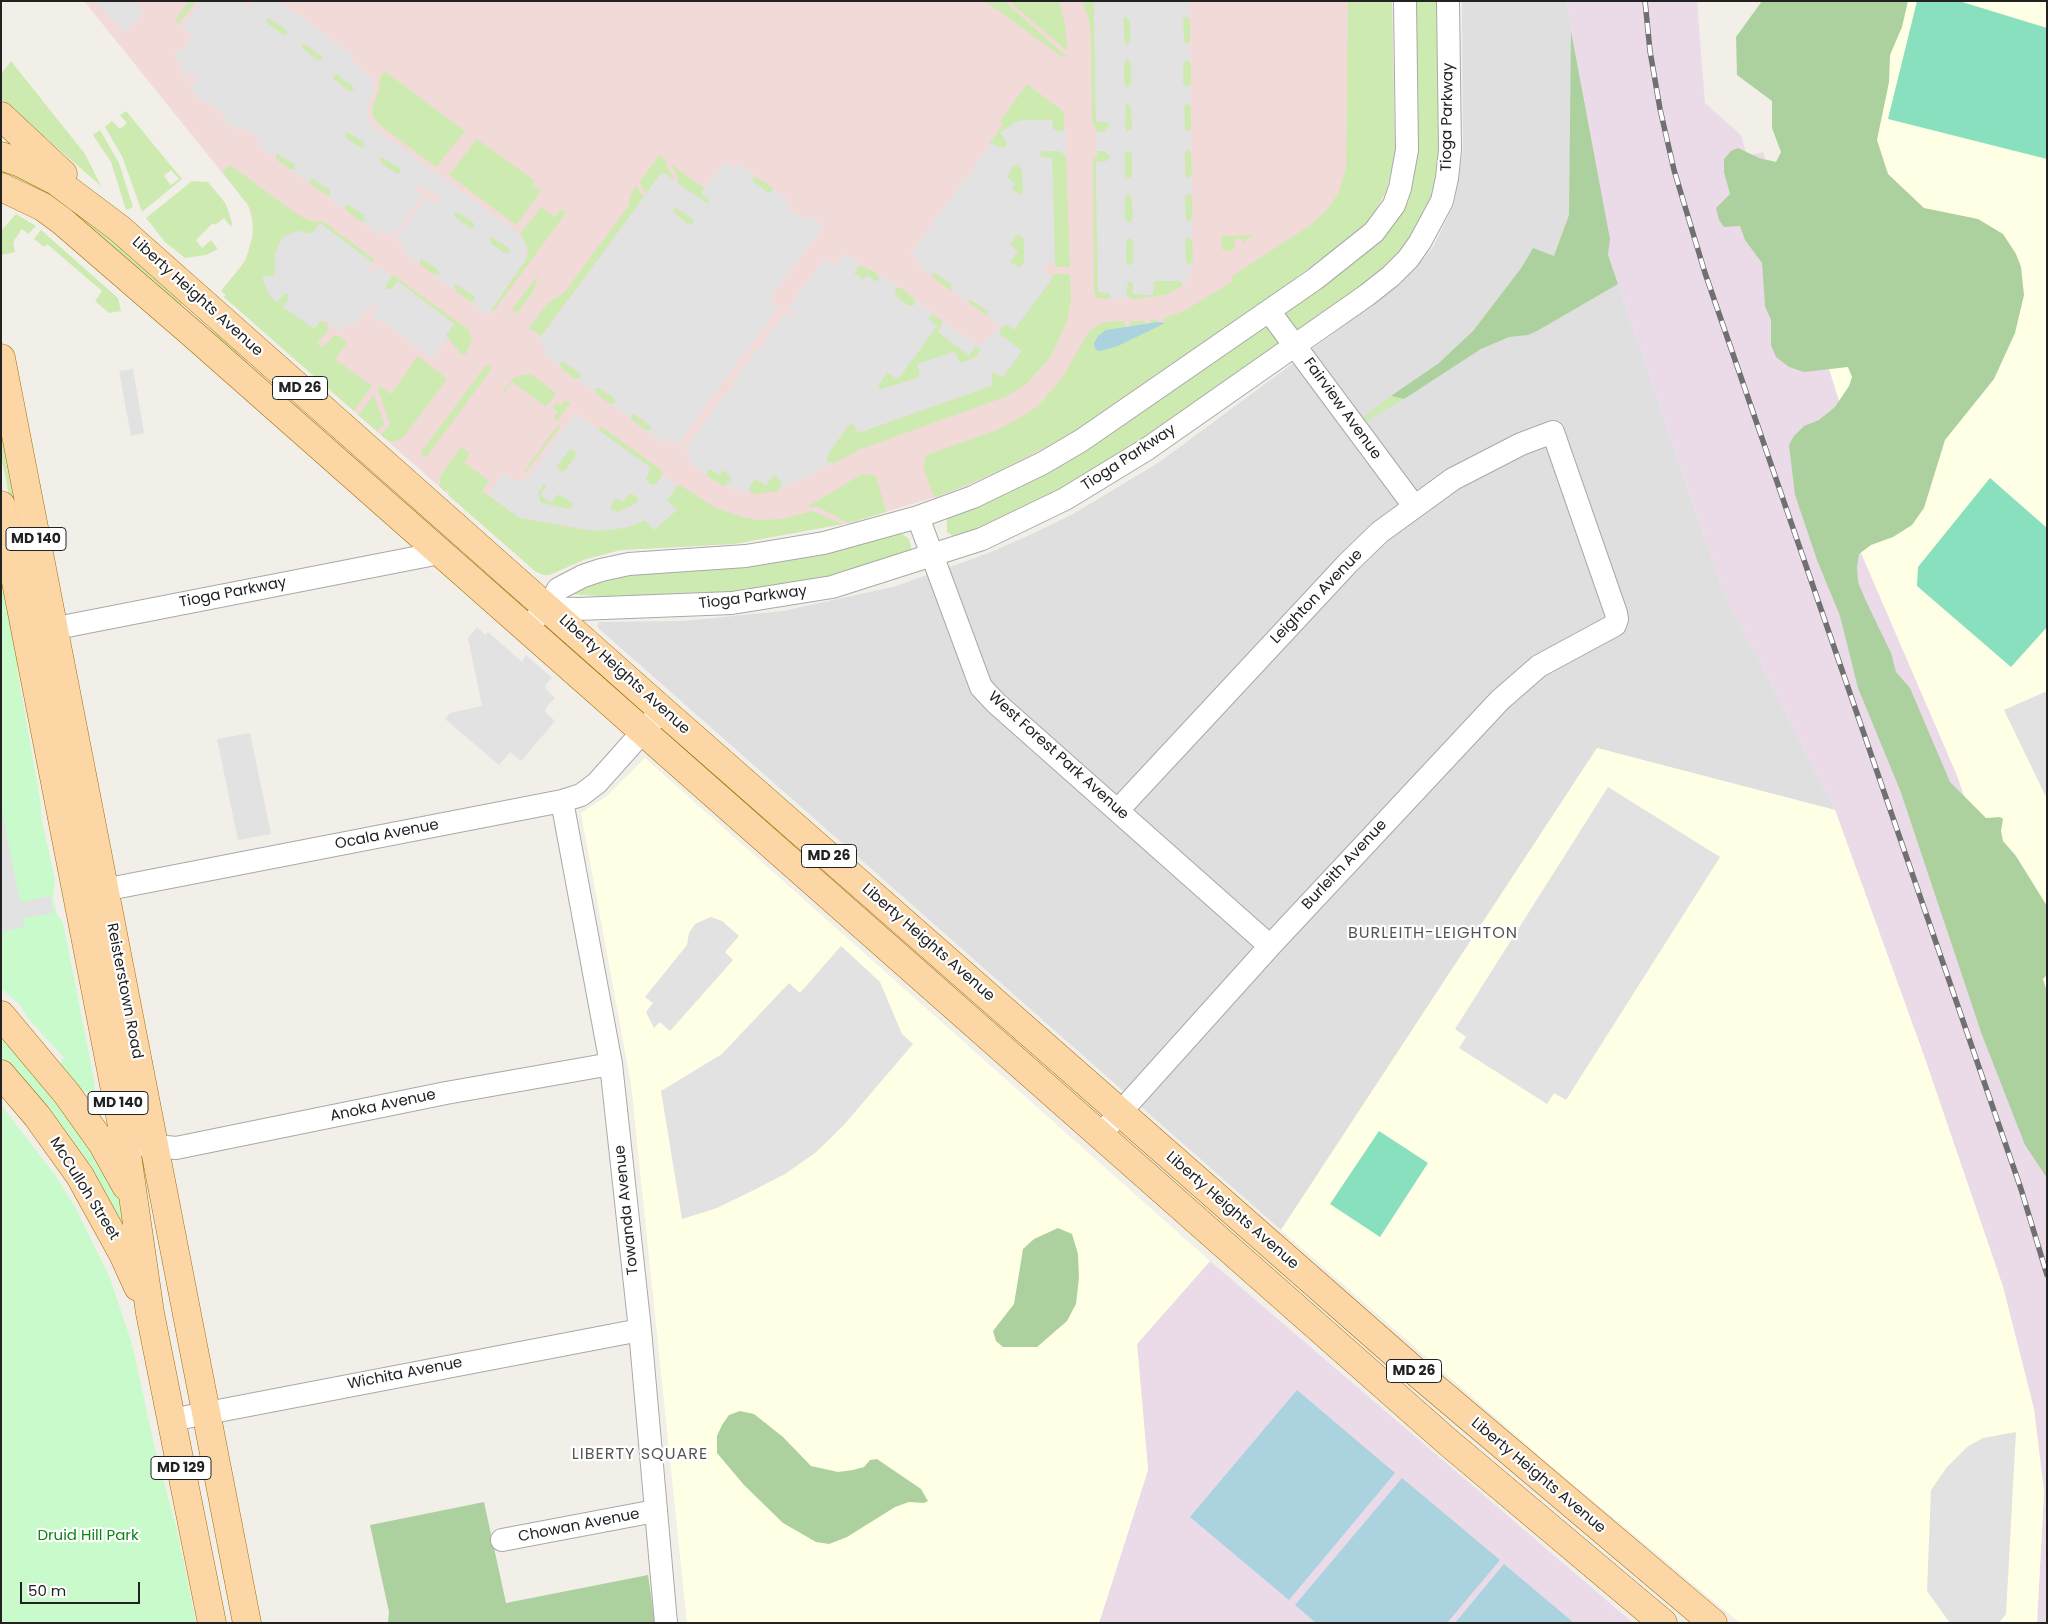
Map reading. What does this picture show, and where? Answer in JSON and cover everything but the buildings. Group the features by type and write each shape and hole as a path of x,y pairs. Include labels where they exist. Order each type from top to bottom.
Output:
{"main road":[{"path":"1,116 120,229"},
{"name":"Liberty Heights Avenue","path":"1,156 21,163 56,181 120,229 662,710 1417,1373 1713,1623"},
{"name":"Liberty Heights Avenue","path":"1,188 43,207 62,221 1450,1443 1663,1623"},
{"name":"Reisterstown Road","path":"1,358 247,1623"},
{"name":"Reisterstown Road","path":"1,505 125,1141 150,1313 212,1623"},
{"name":"MD 129","path":"1,1015 67,1094 102,1143 134,1200 185,1309"},
{"name":"McCulloh Street","path":"1,1074 37,1116 80,1176 123,1254 150,1313"}],"street":[{"path":"525,628 548,608 558,589 583,576 600,570 630,564 719,559 824,543 918,517 973,497 1043,463 1120,415 1269,312 1362,243 1379,226 1394,205 1405,172 1408,150 1405,1"},
{"name":"Tioga Parkway","path":"548,608 686,606 781,597 832,587 982,540 1065,499 1147,449 1391,276 1408,260 1432,223 1442,201 1447,178 1450,150 1448,1"},
{"name":"Fairview Avenue","path":"1269,312 1414,506"},
{"name":"Leighton Avenue","path":"1118,810 1348,563 1380,532 1453,480 1521,444 1554,432 1618,619 1615,625"},
{"name":"West Forest Park Avenue","path":"918,517 981,687 996,703 1270,946"},
{"name":"Tioga Parkway","path":"26,634 440,553"},
{"name":"Burleith Avenue","path":"1100,1135 1270,946 1500,700 1539,666 1615,625"},
{"name":"Ocala Avenue","path":"77,895 562,801 581,795 597,783 662,710"},
{"name":"Towanda Avenue","path":"562,801 611,1064 640,1330 666,1623"},
{"name":"Anoka Avenue","path":"125,1141 155,1147 176,1148 446,1093 611,1064"},
{"name":"Wichita Avenue","path":"171,1420 640,1330"},
{"name":"Chowan Avenue","path":"502,1540 656,1512"}],"shaded area":[{"path":"84,1 1392,1 1395,150 1386,192 1368,221 1259,304 1076,431 1033,455 970,485 849,523 734,544 620,550 586,559 549,575 543,575 535,571 224,297 226,295 221,291 242,266 252,245 253,223 248,205"},
{"path":"96,1 136,1 137,6 144,12 135,25 131,24 124,32"},
{"path":"201,1 239,1 250,9 252,5 249,1 279,1 352,55 353,62 373,78 374,90 366,111 369,121 374,128 520,234 526,245 527,257 491,310 489,316 470,301 475,302 474,296 458,285 454,285 456,291 433,274 440,275 438,270 421,258 419,262 421,265 399,249 404,250 405,247 396,239 423,202 427,197 437,203 440,200 439,197 416,183 416,189 423,195 393,236 382,230 381,236 360,221 365,221 364,215 347,204 344,208 347,211 326,195 330,195 330,190 312,178 309,182 312,185 289,169 295,170 294,164 276,152 274,156 276,159 255,143 260,144 259,139 241,127 239,130 241,133 219,117 225,117 224,113 208,102 205,102 205,105 188,85 193,86 197,78 188,71 185,80 174,49 181,52 191,40 190,34 182,28","holes":["269,17 287,30 288,34 283,35 267,23 266,20","304,43 322,56 323,59 318,61 301,46","336,74 353,86 354,91 349,91 334,79 333,75","346,131 364,142 365,148 360,147 345,137","381,157 400,168 401,172 397,174 379,160","456,211 473,222 475,227 471,229 454,215","491,237 509,248 509,254 504,253 491,244 489,240"]},
{"path":"1094,1 1190,1 1190,20 1186,15 1183,20 1184,42 1189,44 1190,40 1191,63 1186,59 1183,64 1183,84 1188,88 1191,84 1191,106 1186,103 1184,107 1185,130 1189,131 1191,128 1191,153 1189,150 1185,151 1184,164 1185,177 1189,179 1192,176 1192,196 1188,193 1185,197 1186,220 1189,222 1192,218 1192,240 1189,237 1185,240 1186,262 1189,265 1192,263 1192,268 1188,281 1183,286 1181,281 1154,281 1153,295 1133,294 1133,283 1128,281 1126,294 1132,299 1108,299 1111,297 1109,293 1098,292 1096,162 1107,161 1110,157 1105,151 1096,151 1096,132 1104,132 1110,125 1107,122 1096,122","holes":["1126,16 1130,21 1131,41 1127,45 1124,41 1123,18","1127,59 1131,63 1131,84 1127,88 1124,84 1124,63","1128,103 1131,108 1132,128 1127,132 1125,128 1124,107","1127,150 1132,154 1132,176 1128,179 1125,176 1125,154","1128,193 1132,198 1133,218 1130,223 1125,219 1125,197","1129,237 1133,242 1133,262 1130,266 1126,262 1126,241"]},
{"path":"1462,1 1566,1 1610,239 1608,255 1722,588 1835,810 1597,748 1281,1230 597,627 599,622 684,621 783,611 893,587 989,553 1032,534 1073,514 1158,463 1399,285 1432,249 1454,205 1463,151"},
{"path":"1566,1 1697,1 1705,103 1741,135 1747,156 1763,152 1958,778 2047,1040 2047,1623 2037,1623 2044,1491 2034,1409 2003,1287 1923,1053 1835,810 1722,588 1608,255 1610,239"},
{"path":"1856,1 2047,1 2047,1040 1958,778 1811,437 1847,426 1778,207"},
{"path":"1024,120 1052,120 1052,128 1058,132 1064,130 1066,125 1066,156 1059,151 1043,151 1039,154 1042,158 1052,158 1055,262 1043,264 1043,270 1053,278 1014,330 1007,325 1001,327 987,316 988,311 972,300 966,301 951,291 952,285 937,274 934,273 931,276 918,266 918,260 910,254 928,230 933,229 932,224 967,177 971,177 971,172 992,143 1001,148 1007,147 1007,142 1000,133 1015,122","holes":["1017,164 1022,170 1023,191 1020,195 1011,189 1015,184 1006,176 1013,166","1017,234 1023,236 1024,240 1024,263 1020,268 1010,262 1018,252 1011,246 1010,242"]},
{"path":"725,161 735,168 738,165 736,161 757,177 753,176 752,180 767,192 772,192 772,187 792,203 788,202 786,206 795,213 805,219 808,216 806,213 824,226 770,298 771,302 779,307 742,358 737,358 738,363 710,400 706,401 707,405 678,445 668,439 665,441 666,445 645,430 650,430 651,426 636,414 630,414 631,419 610,404 615,403 615,399 599,387 595,389 596,394 575,379 580,378 581,374 566,362 560,362 561,368 541,353 546,352 547,349 538,341 662,172 708,204 709,200 701,193","holes":["676,207 693,219 693,224 688,224 675,214 673,210"]},
{"path":"320,223 373,263 368,270 370,274 378,266 392,277 386,284 386,289 392,289 398,281 454,324 446,335 448,338 432,358 372,315 377,307 376,304 373,304 357,322 343,327 340,331 324,320 320,321 314,329 283,307 289,299 288,294 284,294 277,303 270,296 262,277 275,275 275,253 282,238 297,231 312,234"},
{"path":"845,253 863,266 857,266 853,272 863,280 867,275 877,282 880,278 878,274 881,275 901,288 896,288 894,294 909,306 915,305 914,299 936,315 931,314 928,318 937,326 902,374 898,379 887,373 878,386 879,390 918,378 920,374 917,364 955,352 960,363 976,357 980,347 975,347 969,355 938,332 943,324 942,320 979,346 1000,328 1000,334 1022,351 1003,377 996,372 991,373 993,385 858,433 854,425 850,424 827,455 827,462 834,463 778,491 782,482 774,475 766,485 755,479 748,489 752,493 724,486 731,480 729,475 723,470 719,475 709,469 706,472 707,476 687,461 691,461 693,457 684,449 697,431 702,430 701,426 729,389 733,388 732,383 760,346 764,346 764,341 785,312 793,317 797,317 797,313 789,307 825,258 835,265"},
{"path":"133,369 144,433 131,436 119,371"},
{"path":"575,413 651,468 646,477 647,482 654,486 663,475 677,486 667,501 677,510 654,530 645,520 624,528 597,531 520,518 488,495 504,474 515,481 527,479","holes":["570,449 574,449 577,454 565,471 561,472 557,469 557,466","543,484 547,486 540,495 551,503 557,495 561,495 573,504 573,508 569,509 541,503 538,494","630,493 639,498 637,503 618,512 611,510 611,506 616,498 622,502"]},
{"path":"477,627 485,635 488,632 522,662 526,655 552,678 545,685 546,689 555,698 546,708 545,712 555,721 521,761 510,752 499,765 445,719 450,713 482,706 468,638"},
{"path":"2047,691 2047,799 2004,710"},
{"path":"250,733 271,834 238,840 217,739"},
{"path":"1597,748 1835,810 1923,1053 2003,1287 2034,1409 2044,1491 2037,1623 1740,1623 1558,1472 1281,1230"},
{"path":"645,758 1210,1261 1137,1344 1148,1470 1099,1623 687,1623 631,1084 581,813 607,796"},
{"path":"1608,787 1720,857 1566,1100 1554,1093 1547,1104 1459,1048 1466,1037 1455,1029"},
{"path":"1,805 20,902 50,896 53,913 23,918 24,927 1,932"},
{"path":"711,917 722,921 739,936 725,952 733,960 670,1031 660,1022 654,1028 646,1012 653,1003 645,997 687,945 689,933 695,924"},
{"path":"841,946 880,982 902,1034 913,1044 843,1126 815,1153 785,1174 752,1191 717,1208 682,1219 661,1091 722,1054 789,983 800,993"},
{"path":"1210,1261 1633,1623 1099,1623 1148,1470 1137,1344"},
{"path":"2016,1432 2006,1614 1999,1623 1950,1623 1927,1591 1931,1490 1947,1467 1967,1447 1983,1438"}],"green space":[{"path":"188,1 196,1 179,24 176,23 177,18"},
{"path":"985,1 1004,1 1067,57 1062,57"},
{"path":"1009,1 1059,1 1065,23 1067,51"},
{"path":"1082,1 1094,1 1096,121 1107,122 1110,125 1107,131 1101,133 1096,132 1097,128 1092,123 1091,41 1089,20"},
{"path":"1348,1 1392,1 1395,156 1386,192 1372,216 1361,228 1331,252 1224,330 1076,431 1000,471 937,497 933,495 923,466 926,455 997,430 1039,405 1062,378 1088,333 1097,325 1104,322 1124,321 1126,328 1130,326 1130,321 1145,321 1145,326 1150,325 1150,320 1158,319 1158,322 1163,325 1164,318 1184,311 1233,281 1231,277 1312,224 1327,210 1339,192 1346,168"},
{"path":"1414,1 1443,1 1445,125 1434,195 1399,258 1306,330 1297,330 1284,313 1412,185 1416,159"},
{"path":"1762,1 1908,1 1902,27 1890,55 1889,82 1877,140 1888,174 1924,208 1978,219 2003,234 2016,254 2021,267 2024,295 2015,333 1994,379 1945,440 1924,508 1912,525 1893,537 1871,545 1859,554 1857,567 1858,582 1891,653 1896,672 1910,688 1950,782 1986,818 2000,817 2003,819 2001,831 2003,841 2016,856 2047,906 2047,975 2043,979 2047,992 2047,1178 2025,1145 1982,1035 1900,790 1858,688 1840,616 1817,560 1795,495 1789,445 1794,436 1804,426 1819,420 1835,407 1849,386 1852,377 1848,367 1804,372 1789,367 1776,357 1771,345 1771,320 1765,306 1762,263 1745,240 1740,226 1724,227 1719,220 1716,208 1730,194 1724,172 1724,159 1731,151 1738,148 1759,158 1776,162 1781,152 1772,128 1772,101 1737,75 1736,37"},
{"path":"1917,1 1959,1 2047,28 2047,159 1888,119"},
{"path":"1126,16 1130,19 1131,41 1127,45 1124,41 1123,18"},
{"path":"1188,16 1190,20 1190,42 1187,45 1183,40 1183,20"},
{"path":"268,18 287,30 288,34 283,35 267,23"},
{"path":"1571,31 1610,239 1608,255 1618,284 1537,331 1528,335 1509,337 1481,349 1404,399 1391,396 1439,363 1473,331 1522,267 1533,248 1554,256 1569,215"},
{"path":"303,43 322,56 323,59 319,61 303,49 301,46"},
{"path":"1127,59 1131,63 1131,85 1128,88 1124,84 1124,63"},
{"path":"1187,59 1191,63 1191,84 1187,88 1183,84 1183,64"},
{"path":"11,61 85,154 101,186 1,99 1,74"},
{"path":"384,71 465,131 436,167 382,127 372,116 380,78"},
{"path":"334,75 338,75 353,86 354,90 349,91 334,79"},
{"path":"1027,84 1064,112 1064,130 1058,132 1053,129 1052,120 1033,120 1006,139 1008,143 1005,148 989,144 1003,124 1000,121"},
{"path":"1126,103 1131,108 1132,128 1129,132 1125,130"},
{"path":"1187,103 1191,105 1191,129 1188,132 1184,128 1184,107"},
{"path":"126,111 182,179 142,212 122,156 105,127 112,121 120,129 127,123 120,115","holes":["171,170 179,179 171,185 164,176"]},
{"path":"100,130 119,163 133,207 126,210 111,162 93,135"},
{"path":"346,131 364,142 365,148 361,148 345,137"},
{"path":"477,139 535,181 532,184 541,191 516,225 449,175"},
{"path":"1188,149 1191,153 1192,176 1189,179 1185,174 1185,152"},
{"path":"1127,150 1132,154 1132,176 1128,179 1125,176 1125,153"},
{"path":"1043,151 1061,151 1066,156 1070,267 1055,267 1052,158 1041,157 1039,155"},
{"path":"1096,151 1107,152 1110,157 1107,161 1096,162 1098,292 1111,295 1110,298 1105,299 1096,297 1094,291 1093,160 1098,155"},
{"path":"276,153 294,164 296,169 289,169 276,159"},
{"path":"660,155 667,161 666,164 674,179 662,173 647,193 643,190 640,181"},
{"path":"381,157 400,168 401,172 397,174 382,164 379,160"},
{"path":"670,164 704,188 701,193 708,198 709,203 705,204 677,183 679,179"},
{"path":"1017,164 1022,170 1023,191 1020,195 1011,189 1014,184 1007,178 1013,166"},
{"path":"1,165 53,189 184,301 179,307 55,201 24,182 1,173"},
{"path":"230,165 297,214 308,220 324,222 375,260 373,263 320,223 312,234 297,231 282,238 275,275 263,277 270,296 277,302 284,294 288,294 289,299 314,329 320,321 328,323 328,331 317,343 323,347 334,336 339,336 347,343 335,359 372,386 354,411 224,297 226,295 221,291 246,260 253,234 252,213 222,171"},
{"path":"754,176 772,187 772,192 767,192 753,182"},
{"path":"311,178 330,190 330,195 326,195 312,185 309,182"},
{"path":"192,181 208,182 226,204 232,223 231,227 224,218 215,225 213,223 196,240 202,248 211,240 218,249 206,255 185,258 165,242 146,218"},
{"path":"637,185 640,193 645,196 541,336 529,328 548,303 564,293 628,207 631,194"},
{"path":"1128,193 1132,198 1133,218 1130,223 1125,220 1125,197"},
{"path":"1189,193 1192,196 1192,218 1189,222 1185,218 1185,197"},
{"path":"346,204 365,215 365,221 360,221 347,211 344,208"},
{"path":"541,207 555,217 561,209 566,213 493,312 491,310 526,260 528,249 520,234"},
{"path":"674,207 693,219 693,224 688,224 675,214"},
{"path":"456,211 473,222 475,227 471,229 456,218 454,215"},
{"path":"16,214 36,226 28,234 22,229 13,242 15,252 2,255 1,231"},
{"path":"41,230 118,298 121,311 109,313 95,301 102,291 47,244 44,247 34,239"},
{"path":"1016,235 1020,235 1024,240 1024,263 1020,268 1010,262 1018,252 1010,245"},
{"path":"1254,235 1242,243 1242,238 1234,239 1235,248 1228,252 1222,249 1221,236"},
{"path":"490,237 495,238 509,248 510,253 504,253 491,244"},
{"path":"1129,237 1133,242 1133,262 1130,266 1126,264 1126,241"},
{"path":"1189,237 1192,240 1193,261 1189,266 1186,262 1185,240"},
{"path":"420,258 438,270 440,275 433,274 421,265 419,262"},
{"path":"860,265 878,274 879,281 863,280 854,273"},
{"path":"933,273 936,273 953,286 951,291 931,276"},
{"path":"1054,274 1070,274 1071,301 1066,324 1050,358 1025,385 1005,397 861,449 833,464 827,462 828,452 850,424 854,425 858,433 993,385 990,375 992,372 1003,377 1022,351 999,334 1001,327 1007,325 1014,330"},
{"path":"393,275 469,330 472,340 466,354 462,355 446,335 454,324 398,282 392,289 386,289 386,284"},
{"path":"538,275 534,290 517,313 512,309"},
{"path":"1128,281 1133,283 1134,294 1152,295 1155,281 1181,281 1183,285 1166,295 1132,299 1126,294"},
{"path":"454,285 458,285 474,296 475,302 470,301 456,291"},
{"path":"896,288 901,288 915,299 914,306 909,306 895,296"},
{"path":"969,299 988,311 987,316 966,301"},
{"path":"931,314 943,321 938,332 969,355 977,346 981,349 979,353 975,358 963,363 958,362 954,352 918,364 920,374 918,378 879,390 878,385 887,373 898,379 937,326 928,319"},
{"path":"1266,324 1283,341 1214,393 1034,507 956,538 947,532 947,518"},
{"path":"210,327 260,369 258,370 214,336"},
{"path":"418,356 447,379 405,435 399,440 391,442 381,435 390,425 378,389 380,386 391,394"},
{"path":"561,361 580,372 581,377 575,379 561,368 559,365"},
{"path":"486,365 491,366 490,371 427,456 423,457 421,452"},
{"path":"527,374 534,376 556,393 546,407 512,382 504,393 502,392 515,377"},
{"path":"597,387 615,399 616,403 610,404 596,394 595,389"},
{"path":"374,395 384,424 377,431 358,415"},
{"path":"1391,396 1404,399 1363,423 1363,417"},
{"path":"566,400 570,403 557,421 554,418 558,412 552,407 557,403 561,405"},
{"path":"1,411 42,615 38,621 34,618 1,456"},
{"path":"631,413 650,425 650,430 646,431 631,419"},
{"path":"558,425 560,427 526,472 524,471"},
{"path":"601,426 660,469 663,475 656,484 651,485 646,479 651,468 598,430"},
{"path":"461,447 470,453 464,462 489,481 482,491 520,518 586,530 632,526 645,520 654,530 677,510 667,501 677,486 683,487 716,508 742,517 758,520 782,519 812,511 843,524 734,544 620,550 586,559 549,575 543,575 535,571 448,495 450,492 447,490 445,492 440,486 440,476"},
{"path":"571,448 577,454 565,471 561,472 557,466"},
{"path":"707,469 723,470 731,476 731,480 726,486 723,486 707,476"},
{"path":"862,474 876,476 886,512 849,523 818,507 807,507"},
{"path":"774,475 782,482 778,491 757,494 749,492 748,489 755,479 766,485"},
{"path":"1990,478 2047,528 2047,627 2011,667 1917,586 1918,567"},
{"path":"543,484 547,486 541,496 551,503 557,495 561,495 572,503 573,507 569,509 541,503 538,494"},
{"path":"629,493 638,497 639,502 618,512 611,510 616,497 622,501"},
{"path":"900,532 909,539 911,551 900,560 771,590 633,599 570,594 591,581"},
{"path":"1,543 23,666 17,668 41,805 41,817 55,879 53,898 56,912 63,923 94,1079 95,1091 91,1092 81,1092 57,1068 64,1058 28,1018 21,1006 1,988"},
{"path":"1,1037 57,1100 111,1179 121,1201 128,1235 22,1081 1,1059"},
{"name":"Druid Hill Park","path":"1,1105 55,1175 76,1209 110,1278 132,1344 156,1453 177,1530 196,1623 1,1623"},
{"path":"1379,1131 1428,1163 1380,1237 1330,1204"},
{"path":"1058,1228 1072,1234 1078,1254 1079,1278 1076,1304 1067,1321 1037,1347 1003,1347 996,1341 993,1331 1014,1304 1023,1249 1034,1239"},
{"path":"740,1411 754,1414 783,1437 811,1466 838,1472 864,1467 870,1460 877,1459 921,1489 928,1501 924,1503 909,1502 895,1507 847,1537 829,1544 816,1542 783,1523 744,1485 717,1453 717,1436 722,1425 729,1415"},
{"path":"484,1502 506,1603 648,1575 655,1623 388,1623 389,1612 370,1525"}],"water":[{"path":"1158,322 1165,323 1118,346 1100,351 1095,349 1094,343 1098,336 1106,330"},
{"path":"1297,1390 1395,1473 1289,1600 1190,1517"},
{"path":"1402,1478 1500,1560 1447,1623 1316,1623 1295,1605"},
{"path":"1504,1564 1574,1623 1455,1623"}],"railway":[{"path":"1645,1 1650,51 1660,109 1674,170 1705,273 2021,1189 2047,1275"}],"district":[{"name":"BURLEITH-LEIGHTON","path":"1433,934"},
{"name":"LIBERTY SQUARE","path":"640,1455"}]}
